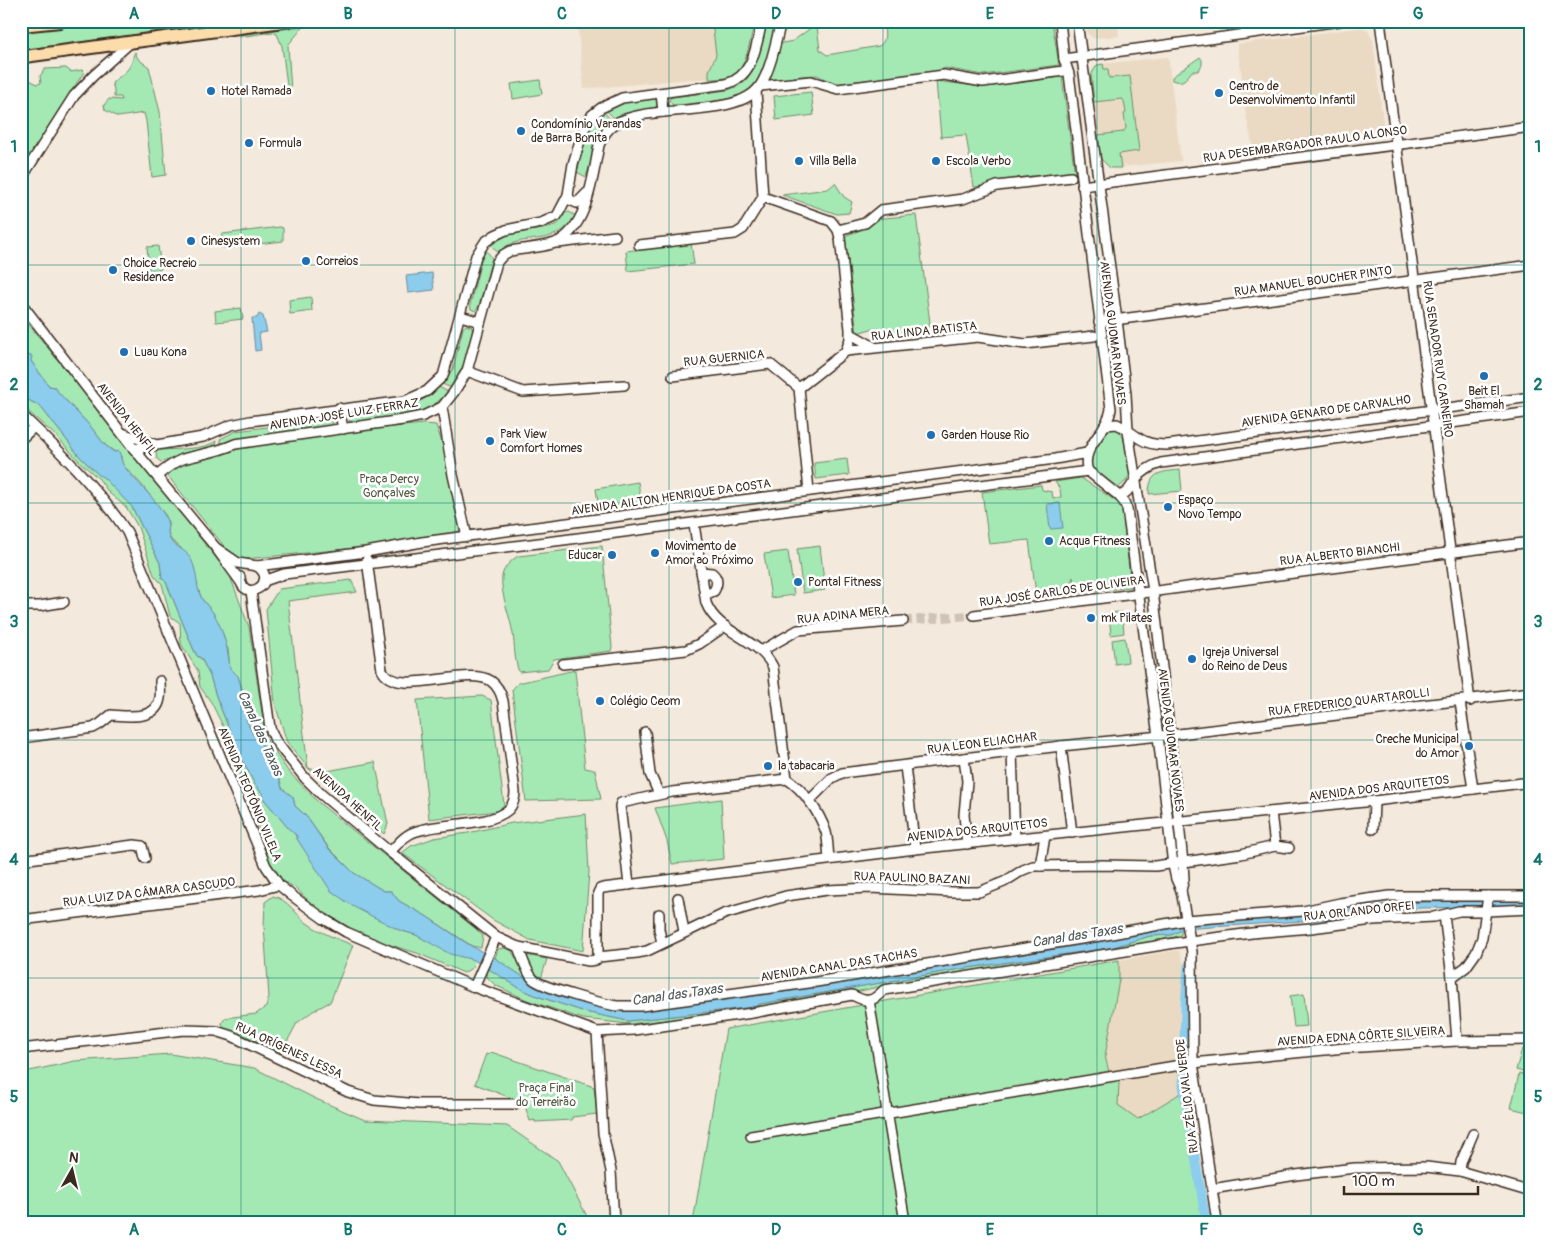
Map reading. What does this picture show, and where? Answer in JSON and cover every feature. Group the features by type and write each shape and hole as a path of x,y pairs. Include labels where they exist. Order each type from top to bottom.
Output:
{"highway":[{"path":"21,25 60,21"}],"main road":[{"path":"21,57 287,21"}],"street":[{"name":"AVENIDA JOSÉ LUIZ FERRAZ","path":"134,449 203,437 231,425 244,422 405,401 427,390 443,376 476,256 485,242 495,235 506,230 541,223 557,216 568,195 573,164 583,131 592,115 601,108 622,98 726,84 738,79 744,74 753,59 762,21"},
{"path":"555,243 567,235 584,210 599,145 603,135 609,128 627,118 730,104 746,98 758,89 765,78 781,21"},
{"name":"AVENIDA GUIOMAR NOVAES","path":"1060,21 1064,59 1068,71 1110,409 1110,416 1087,453"},
{"name":"AVENIDA GUIOMAR NOVAES","path":"1077,21 1117,320 1126,394 1128,431 1152,591 1170,735 1183,864 1184,879 1181,890"},
{"path":"1064,59 1340,21"},
{"name":"RUA SENADOR RUY CARNEIRO","path":"1380,21 1470,701"},
{"path":"21,179 74,96 130,43"},
{"path":"758,89 811,81 838,89 944,75 983,82 1064,71"},
{"path":"639,245 735,234 743,229 763,197 758,89"},
{"path":"661,93 663,112"},
{"name":"RUA DESEMBARGADOR PAULO ALONSO","path":"1082,186 1531,127"},
{"path":"838,230 865,223 881,210 963,199 997,186 1071,177"},
{"path":"568,195 570,200 577,203 589,191"},
{"path":"763,197 824,217 831,221 838,230 851,334 846,351 798,388 809,491"},
{"path":"467,537 453,475 442,407 467,371 497,262 510,251 555,243 615,236"},
{"name":"RUA MANUEL BOUCHER PINTO","path":"1099,322 1531,265"},
{"name":"AVENIDA HENFIL","path":"21,303 121,433 216,548 240,581"},
{"path":"460,316 480,322"},
{"path":"851,334 877,348"},
{"name":"RUA LINDA BATISTA","path":"846,351 978,337 1025,344 1094,336"},
{"name":"RUA GUERNICA","path":"673,376 770,364 798,388"},
{"path":"467,371 524,392 624,385"},
{"name":"AVENIDA GENARO DE CARVALHO","path":"1105,425 1117,424 1138,439 1148,443 1167,445 1531,397"},
{"name":"AVENIDA JOSÉ LUIZ FERRAZ","path":"156,476 183,460 212,453 236,444 423,416 442,407"},
{"path":"340,408 343,429"},
{"path":"1119,496 1129,491 1136,480 1148,469 1161,463 1531,412"},
{"name":"AVENIDA TEOTÔNIO VILELA","path":"21,414 98,494 114,512 127,532 266,866 279,885 306,906 346,932 474,987 597,1032"},
{"path":"21,439 34,427"},
{"path":"1277,430 1279,447"},
{"path":"121,433 154,444 165,443"},
{"path":"252,603 264,583 263,572 253,566 241,572 240,581 246,589 251,591 260,588 264,583 284,574 694,524 1088,471 1087,453"},
{"name":"AVENIDA AILTON HENRIQUE DA COSTA","path":"253,566 366,552 422,542 1050,460 1087,453"},
{"name":"AVENIDA GUIOMAR NOVAES","path":"1088,471 1119,496 1126,506 1158,736 1173,865 1181,890 1190,939"},
{"path":"845,487 848,503"},
{"path":"694,524 709,611 725,626 761,651 769,660 775,676 787,779"},
{"path":"560,525 563,540"},
{"name":"RUA ALBERTO BIANCHI","path":"1152,591 1531,542"},
{"name":"AVENIDA HENFIL","path":"216,548 238,563 253,566"},
{"path":"366,552 384,675 391,679 410,682 477,677 491,681 497,687 503,701 515,792 510,809 490,818 416,831 404,837 390,852"},
{"path":"338,555 340,567"},
{"path":"701,572 712,573 717,579 714,591 705,595"},
{"name":"AVENIDA HENFIL","path":"251,591 270,728 275,740 305,778 390,852 496,937"},
{"name":"RUA JOSÉ CARLOS DE OLIVEIRA","path":"974,616 1152,591"},
{"path":"21,606 40,606 64,602"},
{"name":"RUA ADINA MERA","path":"761,651 798,630 902,621"},
{"path":"563,664 686,650 699,644 725,626"},
{"path":"21,738 92,728 111,715 140,716 154,710 157,706 160,699 160,682"},
{"name":"RUA FREDERICO QUARTAROLLI","path":"1170,735 1470,701 1531,692"},
{"path":"1460,702 1473,789"},
{"path":"645,732 650,774 659,794"},
{"name":"RUA LEON ELIACHAR","path":"809,801 836,775 1061,746 1170,735"},
{"path":"1061,746 1072,833"},
{"path":"1012,752 1015,839"},
{"path":"964,758 967,781 964,815 967,844"},
{"path":"905,766 915,849"},
{"path":"629,885 620,806 621,803 659,794 787,779 795,784 809,801 823,824 829,859"},
{"name":"AVENIDA DOS ARQUITETOS","path":"598,957 598,893 603,888 915,849 1374,801 1531,782"},
{"path":"1373,828 1374,801"},
{"path":"1271,812 1275,846"},
{"path":"1040,866 1045,836"},
{"path":"21,860 134,845 142,846 145,858"},
{"name":"RUA PAULINO BAZANI","path":"598,957 647,951 724,914 806,892 848,889 979,892 1004,882 1028,868 1040,866 1102,865 1145,867 1173,865 1241,854 1275,846 1288,848"},
{"name":"RUA LUIZ DA CÂMARA CASCUDO","path":"22,920 259,890 279,885"},
{"name":"AVENIDA CANAL DAS TACHAS","path":"518,947 534,980 599,1002 627,1006 721,996 816,982 1186,921 1303,911 1340,903 1389,896 1487,903"},
{"path":"1452,977 1466,967 1476,953 1482,938 1487,903 1531,896"},
{"path":"678,898 684,932"},
{"name":"RUA ORLANDO ORFEI","path":"869,1000 874,1000 884,990 1190,939 1311,928 1373,920 1444,915 1487,903 1531,909"},
{"path":"21,906 22,920"},
{"path":"660,914 658,929 662,943"},
{"path":"1444,915 1452,977 1457,1041"},
{"path":"474,987 496,937 518,947 589,961 596,960 598,957"},
{"name":"RUA ZÉLIO VALVERDE","path":"1190,939 1193,962 1193,1063 1217,1222"},
{"path":"614,1222 611,1171 603,1133 597,1032 634,1030 752,1013 852,995 864,1001 869,1000 905,1222"},
{"name":"RUA ORÍGENES LESSA","path":"21,1049 184,1030 216,1031 232,1036 348,1092 374,1100 419,1104 515,1104"},
{"name":"AVENIDA EDNA CÔRTE SILVEIRA","path":"751,1136 1193,1063 1345,1048 1457,1041 1531,1040"},
{"path":"1460,1171 1461,1162 1473,1134"},
{"path":"1212,1190 1296,1175 1354,1168 1426,1167 1460,1171 1531,1192"}],"shaded area":[{"path":"577,21 755,21 745,60 737,73 724,78 691,79 584,89"},
{"path":"1086,21 1118,21 1119,36 1093,38 1087,33"},
{"path":"1358,28 1368,31 1373,40 1384,129 1374,138 1254,153 1240,86 1243,85 1237,44"},
{"path":"1168,57 1181,161 1110,168 1101,159 1092,71 1100,64"},
{"path":"1179,950 1186,969 1180,1005 1181,1093 1138,1119 1118,1106 1119,1082 1110,1076 1105,1056 1119,980 1119,960"}],"green space":[{"path":"103,21 236,21 21,50 21,28"},
{"path":"712,21 755,21 743,63 736,73 727,78 709,79 709,71 716,55"},
{"path":"767,21 778,21 769,54 760,76 746,92 729,99 681,105 673,105 669,101 673,97 728,90 738,86 747,79 754,68"},
{"path":"883,21 1052,21 1059,65 983,75 945,68 939,71 834,84 817,75 770,82 778,44 793,41 812,27 817,26 820,50 827,55 879,46 884,41"},
{"path":"304,26 288,45 291,92 288,93 282,46 277,34 272,32 240,37 240,35"},
{"path":"135,52 138,59 149,67 160,112 166,175 152,177 144,113 118,117 105,110 104,105 109,99 122,100 121,97 114,97 112,83 129,67"},
{"path":"1200,57 1202,65 1198,71 1192,71 1182,81 1172,80 1172,77"},
{"path":"1103,64 1104,69 1108,69 1109,78 1130,76 1139,151 1119,154 1121,168 1110,168 1101,159 1098,135 1123,132 1126,128 1124,114 1126,113 1122,99 1094,102 1091,75 1097,65"},
{"path":"66,68 71,72 82,70 84,72 21,169 21,78 26,78 37,84 41,83 40,76 45,69"},
{"path":"1062,77 1075,175 974,187 966,135 941,137 936,81 983,87"},
{"path":"540,80 542,94 513,99 511,84"},
{"path":"811,92 814,115 776,120 774,96"},
{"path":"657,97 659,100 657,105 647,111 626,113 614,118 606,110 623,100"},
{"path":"603,111 611,120 601,129 586,177 577,172 589,125"},
{"path":"835,183 844,197 852,202 849,213 837,214 782,195 828,189"},
{"path":"569,212 576,216 567,227 558,233 547,237 516,242 506,246 498,253 491,245 509,234 543,229 558,224 565,213"},
{"path":"916,215 930,323 926,331 901,335 871,329 857,333 845,236 863,229 874,219"},
{"path":"283,228 283,241 222,247 221,235 223,234"},
{"path":"691,243 694,264 628,271 626,251"},
{"path":"158,246 161,269 149,270 147,247"},
{"path":"486,250 492,258 479,306 475,311 471,309 470,305 481,260"},
{"path":"311,297 312,311 290,314 289,300"},
{"path":"241,308 243,319 216,322 215,311"},
{"path":"21,315 136,456 230,576 249,627 266,739 288,771 319,803 476,929 483,936 481,948 472,946 399,901 391,891 384,891 354,873 329,848 306,816 295,806 293,797 282,788 279,777 259,739 253,735 247,721 246,702 238,676 230,669 228,649 224,637 214,614 202,599 181,548 171,540 168,533 169,525 166,516 141,484 122,464 121,456 105,445 55,387 49,386 28,355 21,354"},
{"path":"466,325 472,327 470,351 464,367 452,388 442,384 453,369 463,328"},
{"path":"439,387 448,392 434,405 416,414 354,423 349,421 350,417 354,415 388,411 421,401"},
{"path":"21,391 30,401 40,406 80,457 99,475 104,477 132,507 160,563 162,578 166,582 193,648 197,656 201,658 210,676 241,759 258,789 263,794 263,798 289,829 294,832 297,839 399,930 416,935 474,960 473,967 464,973 417,953 374,940 313,906 296,888 277,878 266,852 249,792 242,784 232,758 224,728 211,702 200,687 198,671 181,644 180,623 170,616 162,584 154,575 138,527 126,507 109,493 99,479 30,413 21,402"},
{"path":"330,419 333,421 331,427 222,447 220,439 236,431"},
{"name":"Praça Dercy Gonçalves","path":"424,424 436,425 453,475 467,537 235,560 164,471 195,460 259,444 325,434"},
{"path":"1113,426 1121,432 1124,440 1130,475 1117,489 1092,473 1091,466 1093,451 1097,442 1103,432 1107,432"},
{"path":"216,441 218,449 161,462 157,459 156,453 159,450 197,448"},
{"path":"847,459 849,475 816,479 814,463"},
{"path":"1180,470 1182,491 1149,494 1151,481 1154,477 1162,472"},
{"path":"1081,478 1122,505 1131,587 1076,593 1073,577 1068,586 1053,592 1036,594 1029,540 989,544 982,492 1041,485 1042,490 1052,492 1053,498 1061,497 1060,489 1055,482"},
{"path":"638,482 641,502 599,509 596,489"},
{"path":"602,546 611,651 554,659 548,669 519,672 515,658 512,627 502,590 502,576 506,567 519,556"},
{"path":"820,546 825,590 803,593 797,549"},
{"path":"788,551 794,595 771,598 764,554"},
{"path":"351,580 357,592 288,601 308,768 287,742 275,704 266,609 279,589"},
{"path":"1122,612 1124,633 1111,635 1109,613"},
{"path":"1125,638 1128,662 1115,664 1112,640"},
{"path":"575,670 585,768 595,770 601,799 526,801 512,690 518,683"},
{"path":"482,696 491,700 504,805 497,811 429,819 417,700"},
{"path":"375,762 388,824 384,834 308,768 322,772"},
{"path":"721,799 724,859 672,864 667,841 655,808"},
{"path":"586,814 589,872 583,951 530,940 493,920 402,853 411,846 434,838 468,833 512,823"},
{"path":"273,896 288,904 312,927 353,945 330,1002 313,1011 297,1023 281,1053 246,1036 223,1029 222,1023 225,1018 256,1014 266,1007 269,997 264,926 265,902"},
{"path":"1181,930 1181,935 1171,938 1035,963 973,971 921,982 882,986 752,1011 629,1024 583,1019 527,1000 495,985 486,976 486,967 521,989 537,996 585,1012 628,1021 753,1007 760,1004 960,969 1110,948 1150,936 1171,935"},
{"path":"498,949 511,950 532,983 495,958"},
{"path":"525,955 547,959 541,979 529,965"},
{"path":"1119,960 1119,980 1105,1056 1110,1076 1119,1082 1118,1105 1138,1119 1181,1093 1203,1222 693,1222 726,1029"},
{"path":"1304,994 1307,1026 1294,1027 1290,996"},
{"path":"1522,1049 1531,1052 1531,1074 1516,1070"},
{"name":"Praça Final do Terreirão","path":"491,1052 594,1087 597,1114 572,1117 572,1120 530,1121 524,1103 475,1084 486,1054 489,1055"},
{"path":"170,1054 254,1068 316,1099 365,1120 507,1126 558,1161 590,1222 21,1222 21,1073 75,1061"},
{"path":"1519,1074 1531,1077 1531,1113 1511,1108"}],"water":[{"path":"432,273 434,290 408,293 406,276"},
{"path":"259,314 263,316 267,332 259,333 261,350 255,351 252,318 257,318"},
{"path":"21,354 32,356 31,361 49,386 55,387 105,445 114,452 119,451 124,466 161,509 167,522 170,539 192,561 202,599 214,614 223,634 230,668 238,676 246,702 247,721 253,735 259,739 279,777 282,788 293,797 295,806 306,816 329,849 354,873 384,891 391,891 399,901 426,916 471,946 495,958 537,986 618,1010 649,1009 789,991 987,957 1106,940 1174,925 1333,912 1377,905 1424,902 1531,900 1531,906 1420,908 1333,919 1181,930 1171,935 1150,936 1110,948 960,969 760,1004 754,1007 628,1021 585,1012 537,996 521,989 474,960 450,954 416,935 399,930 354,907 331,891 297,839 297,836 263,798 263,794 256,786 241,759 210,676 201,658 197,656 193,648 166,582 162,578 160,563 132,507 80,457 40,406 30,401 21,391"},
{"path":"1060,503 1063,528 1050,529 1047,504"}],"waterway":[{"path":"1188,966 1183,1086 1206,1222"}],"tunnel":[{"path":"903,621 974,615"}],"place":[{"name":"Hotel Ramada","path":"211,91"},
{"name":"Centro de Desenvolvimento Infantil","path":"1219,93"},
{"name":"Condomínio Varandas de Barra Bonita","path":"521,131"},
{"name":"Formula","path":"249,143"},
{"name":"Villa Bella","path":"799,161"},
{"name":"Escola Verbo","path":"936,161"},
{"name":"Cinesystem","path":"191,241"},
{"name":"Correios","path":"306,261"},
{"name":"Choice Recreio Residence","path":"113,270"},
{"name":"Luau Kona","path":"124,352"},
{"name":"Beit El Shamah","path":"1484,376"},
{"name":"Garden House Rio","path":"931,435"},
{"name":"Park View Comfort Homes","path":"490,441"},
{"name":"Espaço Novo Tempo","path":"1168,507"},
{"name":"Acqua Fitness","path":"1049,541"},
{"name":"Movimento de Amor ao Próximo","path":"655,553"},
{"name":"Educar","path":"612,555"},
{"name":"Pontal Fitness","path":"798,582"},
{"name":"mk Pilates","path":"1091,618"},
{"name":"Igreja Universal do Reino de Deus","path":"1192,659"},
{"name":"Colégio Ceom","path":"600,701"},
{"name":"Creche Municipal do Amor","path":"1469,746"},
{"name":"la tabacaria","path":"768,766"}],"water label":[{"name":"Canal das Taxas","path":"261,733"},
{"name":"Canal das Taxas","path":"1077,935"},
{"name":"Canal das Taxas","path":"677,994"}]}
